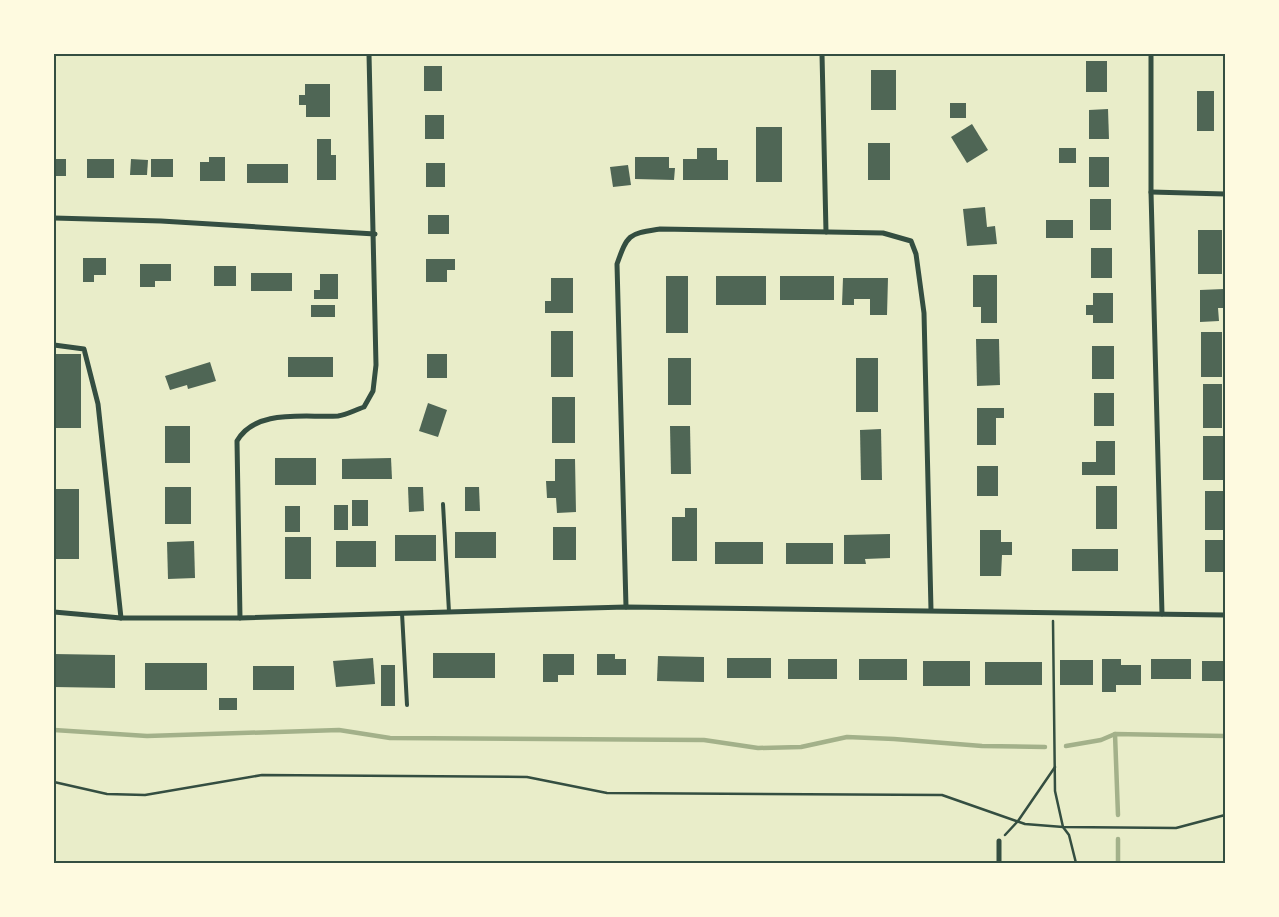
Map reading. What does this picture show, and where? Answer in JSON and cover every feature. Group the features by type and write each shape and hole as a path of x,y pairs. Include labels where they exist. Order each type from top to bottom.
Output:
{"street":[{"path":"240,618 237,441 244,430 272,418 340,416 364,407 373,391 376,365 375,234 369,54"},
{"path":"822,54 826,232"},
{"path":"1151,54 1151,192 1162,614"},
{"path":"1151,192 1225,194"},
{"path":"54,218 160,221 375,234"},
{"path":"626,607 617,264 626,240 637,232 660,229 882,233 899,236 910,241 916,254 924,313 931,610"},
{"path":"54,345 84,349 98,404 120,618"},
{"path":"54,612 120,618 240,618 626,607 1225,615"},
{"path":"999,841 999,863"}],"lane":[{"path":"442,504 449,612"},
{"path":"402,613 408,705"}],"path":[{"path":"1053,612 1055,791 1063,827 1070,835 1076,863"},
{"path":"999,841 1018,821 1055,767"},
{"path":"54,782 107,794 145,795 262,775 527,777 607,793 942,795 1018,821 1063,827 1176,828 1225,815"}],"building":[{"path":"1086,61 1107,61 1107,92 1086,92"},
{"path":"424,66 442,66 442,91 424,91"},
{"path":"871,70 896,70 896,110 871,110"},
{"path":"305,84 330,84 330,117 306,117 306,105 299,105 299,95 305,95"},
{"path":"1197,91 1214,91 1214,131 1197,131"},
{"path":"950,103 966,103 966,118 950,118"},
{"path":"1108,109 1109,139 1089,139 1089,110"},
{"path":"425,115 444,115 444,139 425,139"},
{"path":"972,124 988,150 967,163 951,137"},
{"path":"756,127 782,127 782,182 756,182"},
{"path":"317,139 331,139 331,155 336,155 336,180 317,180"},
{"path":"868,143 890,143 890,180 868,180"},
{"path":"697,148 717,148 717,160 728,160 728,180 683,180 683,159 697,159"},
{"path":"1059,148 1076,148 1076,163 1059,163"},
{"path":"209,157 225,157 225,181 200,181 200,162 209,162"},
{"path":"635,157 669,157 669,168 675,168 674,180 635,179"},
{"path":"1089,157 1109,157 1109,187 1089,187"},
{"path":"54,159 66,159 66,176 54,176"},
{"path":"87,159 114,159 114,178 87,178"},
{"path":"131,159 148,160 147,175 130,175"},
{"path":"151,159 173,159 173,177 151,177"},
{"path":"426,163 445,163 445,187 426,187"},
{"path":"247,164 288,164 288,183 247,183"},
{"path":"628,165 631,185 613,187 610,167"},
{"path":"1090,199 1111,199 1111,230 1090,230"},
{"path":"985,207 987,227 995,226 997,244 967,246 963,209"},
{"path":"428,215 449,215 449,234 428,234"},
{"path":"1046,220 1073,220 1073,238 1046,238"},
{"path":"1198,230 1222,230 1222,274 1198,274"},
{"path":"1091,248 1112,248 1112,278 1091,278"},
{"path":"83,258 106,258 106,275 94,275 94,282 83,282"},
{"path":"426,259 455,259 455,270 447,270 447,282 426,282"},
{"path":"140,264 171,264 171,281 155,281 155,287 140,287"},
{"path":"214,266 236,266 236,286 214,286"},
{"path":"251,273 292,273 292,291 251,291"},
{"path":"320,274 338,274 338,299 314,299 314,290 320,290"},
{"path":"973,275 997,275 997,323 981,323 981,307 973,307"},
{"path":"666,276 688,276 688,333 666,333"},
{"path":"716,276 766,276 766,305 716,305"},
{"path":"780,276 834,276 834,300 780,300"},
{"path":"551,278 573,278 573,313 545,313 545,301 551,301"},
{"path":"843,278 888,278 887,315 870,315 870,299 854,299 854,305 842,305"},
{"path":"1224,289 1224,308 1218,308 1219,321 1200,322 1200,290"},
{"path":"1093,293 1113,293 1113,323 1093,323 1093,315 1086,315 1086,305 1093,305"},
{"path":"311,305 335,305 335,317 311,317"},
{"path":"551,331 573,331 573,377 551,377"},
{"path":"1201,332 1222,332 1222,377 1201,377"},
{"path":"976,339 999,339 1000,385 977,386"},
{"path":"1092,346 1114,346 1114,379 1092,379"},
{"path":"54,354 81,354 81,428 54,428 54,401 56,401"},
{"path":"427,354 447,354 447,378 427,378"},
{"path":"288,357 333,357 333,377 288,377"},
{"path":"668,358 691,358 691,405 668,405"},
{"path":"856,358 878,358 878,412 856,412"},
{"path":"210,362 216,381 188,389 187,385 170,390 165,376"},
{"path":"1203,384 1222,384 1222,428 1203,428"},
{"path":"1094,393 1114,393 1114,426 1094,426"},
{"path":"552,397 575,397 575,443 552,443"},
{"path":"428,403 447,410 438,437 419,431"},
{"path":"977,408 1004,408 1004,418 996,418 996,445 977,445"},
{"path":"165,426 190,426 190,463 165,463"},
{"path":"670,426 690,426 691,474 671,474"},
{"path":"881,429 882,480 861,480 860,430"},
{"path":"1203,436 1224,436 1224,480 1203,480"},
{"path":"1096,441 1115,441 1115,475 1082,475 1082,462 1096,462"},
{"path":"275,458 316,458 316,485 275,485"},
{"path":"391,458 392,479 342,479 342,459"},
{"path":"555,459 575,459 576,512 557,513 556,498 547,498 546,481 555,481"},
{"path":"977,466 998,466 998,496 977,496"},
{"path":"1096,486 1117,486 1117,529 1096,529"},
{"path":"165,487 191,487 191,524 165,524"},
{"path":"408,487 423,487 424,511 409,512"},
{"path":"465,487 479,487 480,511 465,511"},
{"path":"54,489 79,489 79,559 54,559"},
{"path":"1205,491 1225,491 1225,530 1205,530"},
{"path":"352,500 368,500 368,526 352,526"},
{"path":"334,505 348,505 348,530 334,530"},
{"path":"285,506 300,506 300,532 285,532"},
{"path":"685,508 697,508 697,561 672,561 672,517 685,517"},
{"path":"553,527 576,527 576,560 553,560"},
{"path":"980,530 1001,530 1001,542 1012,542 1012,555 1002,555 1001,576 980,576"},
{"path":"455,532 496,532 496,558 455,558"},
{"path":"890,534 890,558 865,559 866,564 844,564 844,535"},
{"path":"395,535 436,535 436,561 395,561"},
{"path":"285,537 311,537 311,579 285,579"},
{"path":"1205,540 1225,540 1225,572 1205,572"},
{"path":"194,541 195,578 168,579 167,542"},
{"path":"336,541 376,541 376,567 336,567"},
{"path":"715,542 763,542 763,564 715,564"},
{"path":"786,543 833,543 833,564 786,564"},
{"path":"1072,549 1118,549 1118,571 1072,571"},
{"path":"433,653 495,653 495,678 433,678"},
{"path":"54,654 115,655 115,688 54,687"},
{"path":"543,654 574,654 574,675 558,675 558,682 543,682"},
{"path":"597,654 615,654 615,659 626,659 626,675 597,675"},
{"path":"658,656 704,657 704,682 657,681"},
{"path":"373,658 375,684 336,687 333,661"},
{"path":"727,658 771,658 771,678 727,678"},
{"path":"788,659 837,659 837,679 788,679"},
{"path":"859,659 907,659 907,680 859,680"},
{"path":"1102,659 1121,659 1121,665 1141,665 1141,685 1116,685 1116,692 1102,692"},
{"path":"1151,659 1191,659 1191,679 1151,679"},
{"path":"1060,660 1093,660 1093,685 1060,685"},
{"path":"923,661 970,661 970,686 923,686"},
{"path":"1202,661 1225,661 1225,681 1202,681"},
{"path":"985,662 1042,662 1042,685 985,685"},
{"path":"145,663 207,663 207,690 145,690"},
{"path":"381,665 395,665 395,706 381,706"},
{"path":"253,666 294,666 294,690 253,690"},
{"path":"219,698 237,698 237,710 219,710"}],"waterway":[{"path":"54,730 147,736 339,730 390,738 704,740 758,748 801,747 847,737 982,746 1045,747"},
{"path":"1115,734 1118,815"},
{"path":"1066,746 1101,740 1115,734 1225,736"},
{"path":"1118,839 1118,863"}]}
